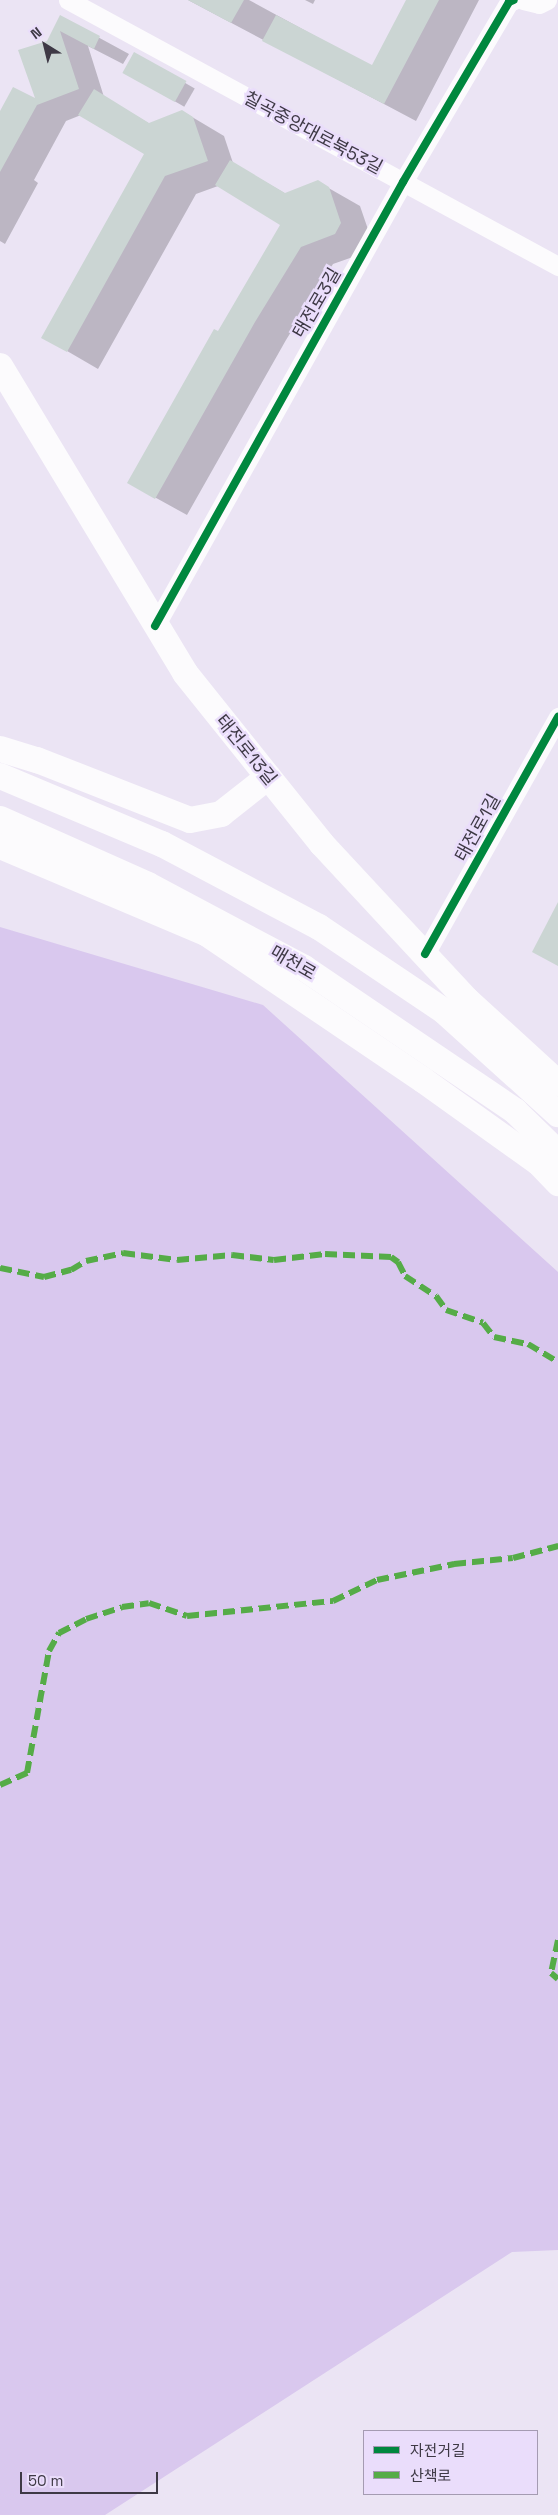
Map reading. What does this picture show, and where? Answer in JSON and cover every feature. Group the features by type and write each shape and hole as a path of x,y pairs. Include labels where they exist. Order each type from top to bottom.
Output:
{"main road":[{"name":"태전로13길","path":"0,366 185,673 322,844 467,1000 558,1083"},
{"path":"0,749 36,760 190,820 221,814 268,777"},
{"path":"0,776 162,844 319,926 444,1011 558,1114"},
{"name":"매천로","path":"0,819 148,886 304,968 515,1111 558,1153"},
{"path":"0,846 206,933 358,1036 539,1163 558,1183"},
{"path":"358,1036 425,954"}],"street":[{"name":"칠곡중앙대로북53길","path":"68,0 558,266"},
{"name":"태전로3길","path":"155,626 403,182 508,2 514,0"},
{"path":"523,0 538,4 547,0"},
{"name":"태전로1길","path":"425,954 558,717"}],"shaded area":[{"path":"0,927 263,1005 558,1272 558,2250 512,2252 105,2515 0,2515"}],"building":[{"path":"188,0 244,0 231,23"},
{"path":"406,0 439,0 384,104 262,41 276,15 372,65"},
{"path":"60,15 100,36 94,49 60,31 79,89 37,105 0,172 0,111 13,87 35,98 18,50 47,41"},
{"path":"134,52 186,81 175,102 122,73"},
{"path":"94,89 149,123 182,110 193,117 208,161 165,176 67,352 41,338 144,154 78,115"},
{"path":"230,160 285,193 318,180 329,187 341,223 335,234 301,247 255,322 155,499 127,483 214,329 218,331 280,225 215,185"},
{"path":"558,902 558,966 532,952"}],"marked path":[{"path":"0,1268 44,1277 71,1270 86,1261 123,1253 177,1260 232,1255 274,1260 325,1254 391,1257 398,1262 405,1276 436,1296 446,1310 483,1323 494,1337 528,1344 558,1362"},
{"path":"0,1785 27,1773 49,1651 59,1633 86,1619 122,1607 149,1603 187,1616 333,1601 377,1580 454,1564 513,1558 558,1546"},
{"path":"558,1940 551,1973 558,1979"}],"cycle path":[{"path":"155,626 403,182 509,2 514,0"},
{"path":"425,954 558,717"}]}
